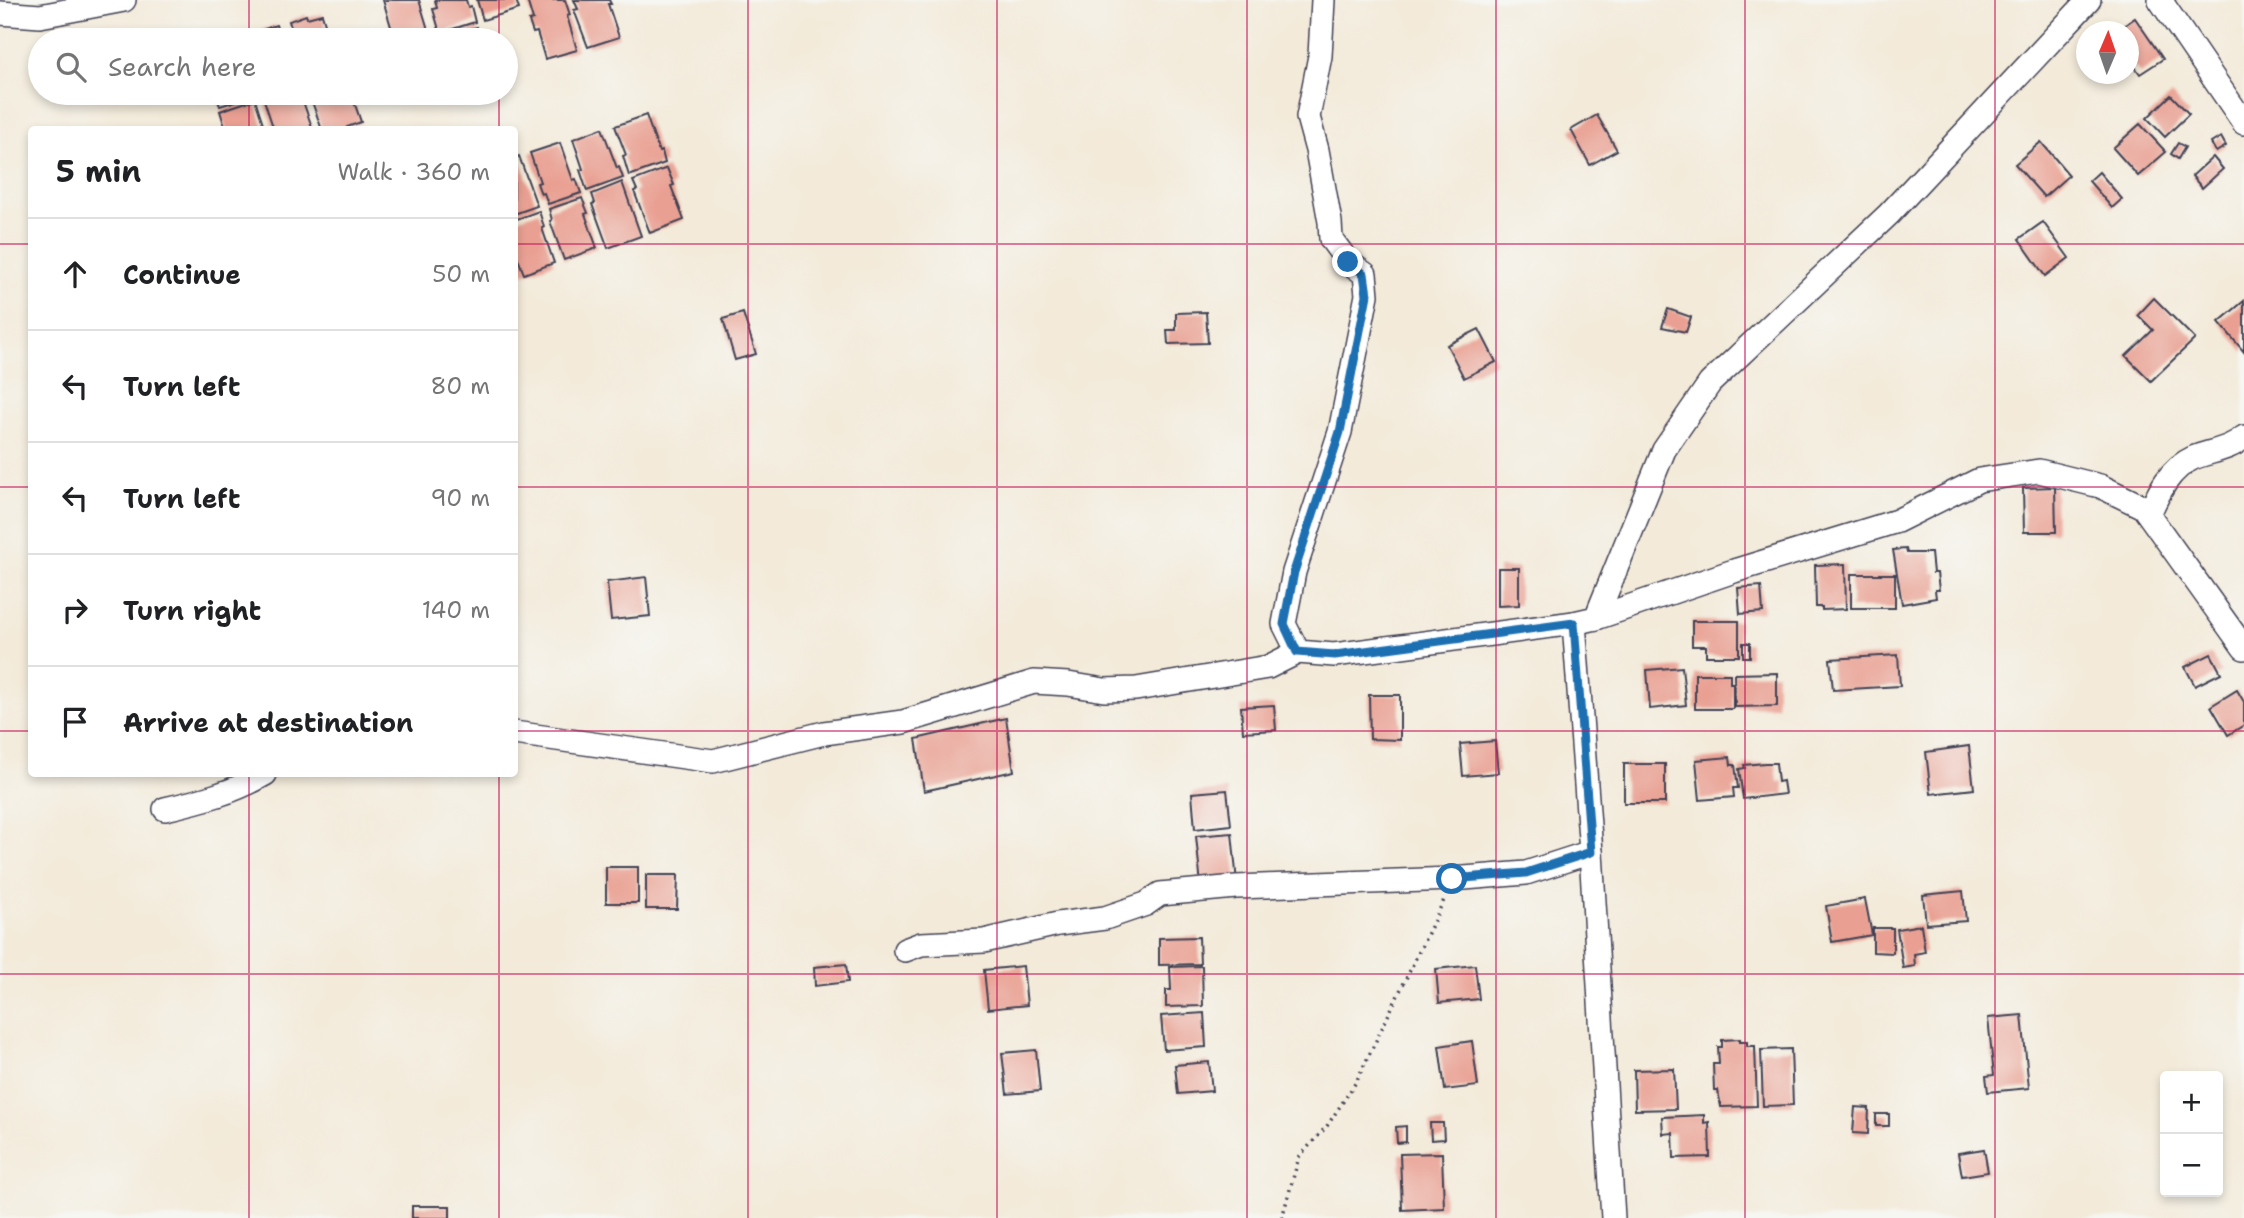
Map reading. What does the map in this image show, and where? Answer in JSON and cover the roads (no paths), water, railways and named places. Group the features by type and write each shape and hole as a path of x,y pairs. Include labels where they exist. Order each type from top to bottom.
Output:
{"street":[{"path":"0,13 40,16 73,5 124,0"},
{"path":"1297,652 1284,624 1294,572 1340,432 1367,295 1364,274 1348,262 1331,239 1321,174 1308,117 1320,56 1323,0"},
{"path":"1613,1218 1591,852 1585,621 1664,450 1710,383 1889,214 2089,0"},
{"path":"2160,0 2244,122"},
{"path":"2149,514 2165,480 2190,459 2235,446 2244,438"},
{"path":"518,734 713,761 824,733 903,722 1034,682 1104,690 1136,689 1268,667 1297,652 1335,655 1585,621 1734,570 1896,521 1979,480 2039,471 2100,486 2143,507 2244,648"},
{"path":"166,809 209,798 260,777"},
{"path":"905,950 921,944 984,942 1058,924 1105,918 1146,904 1160,894 1236,887 1452,879 1526,873 1591,852"}]}
